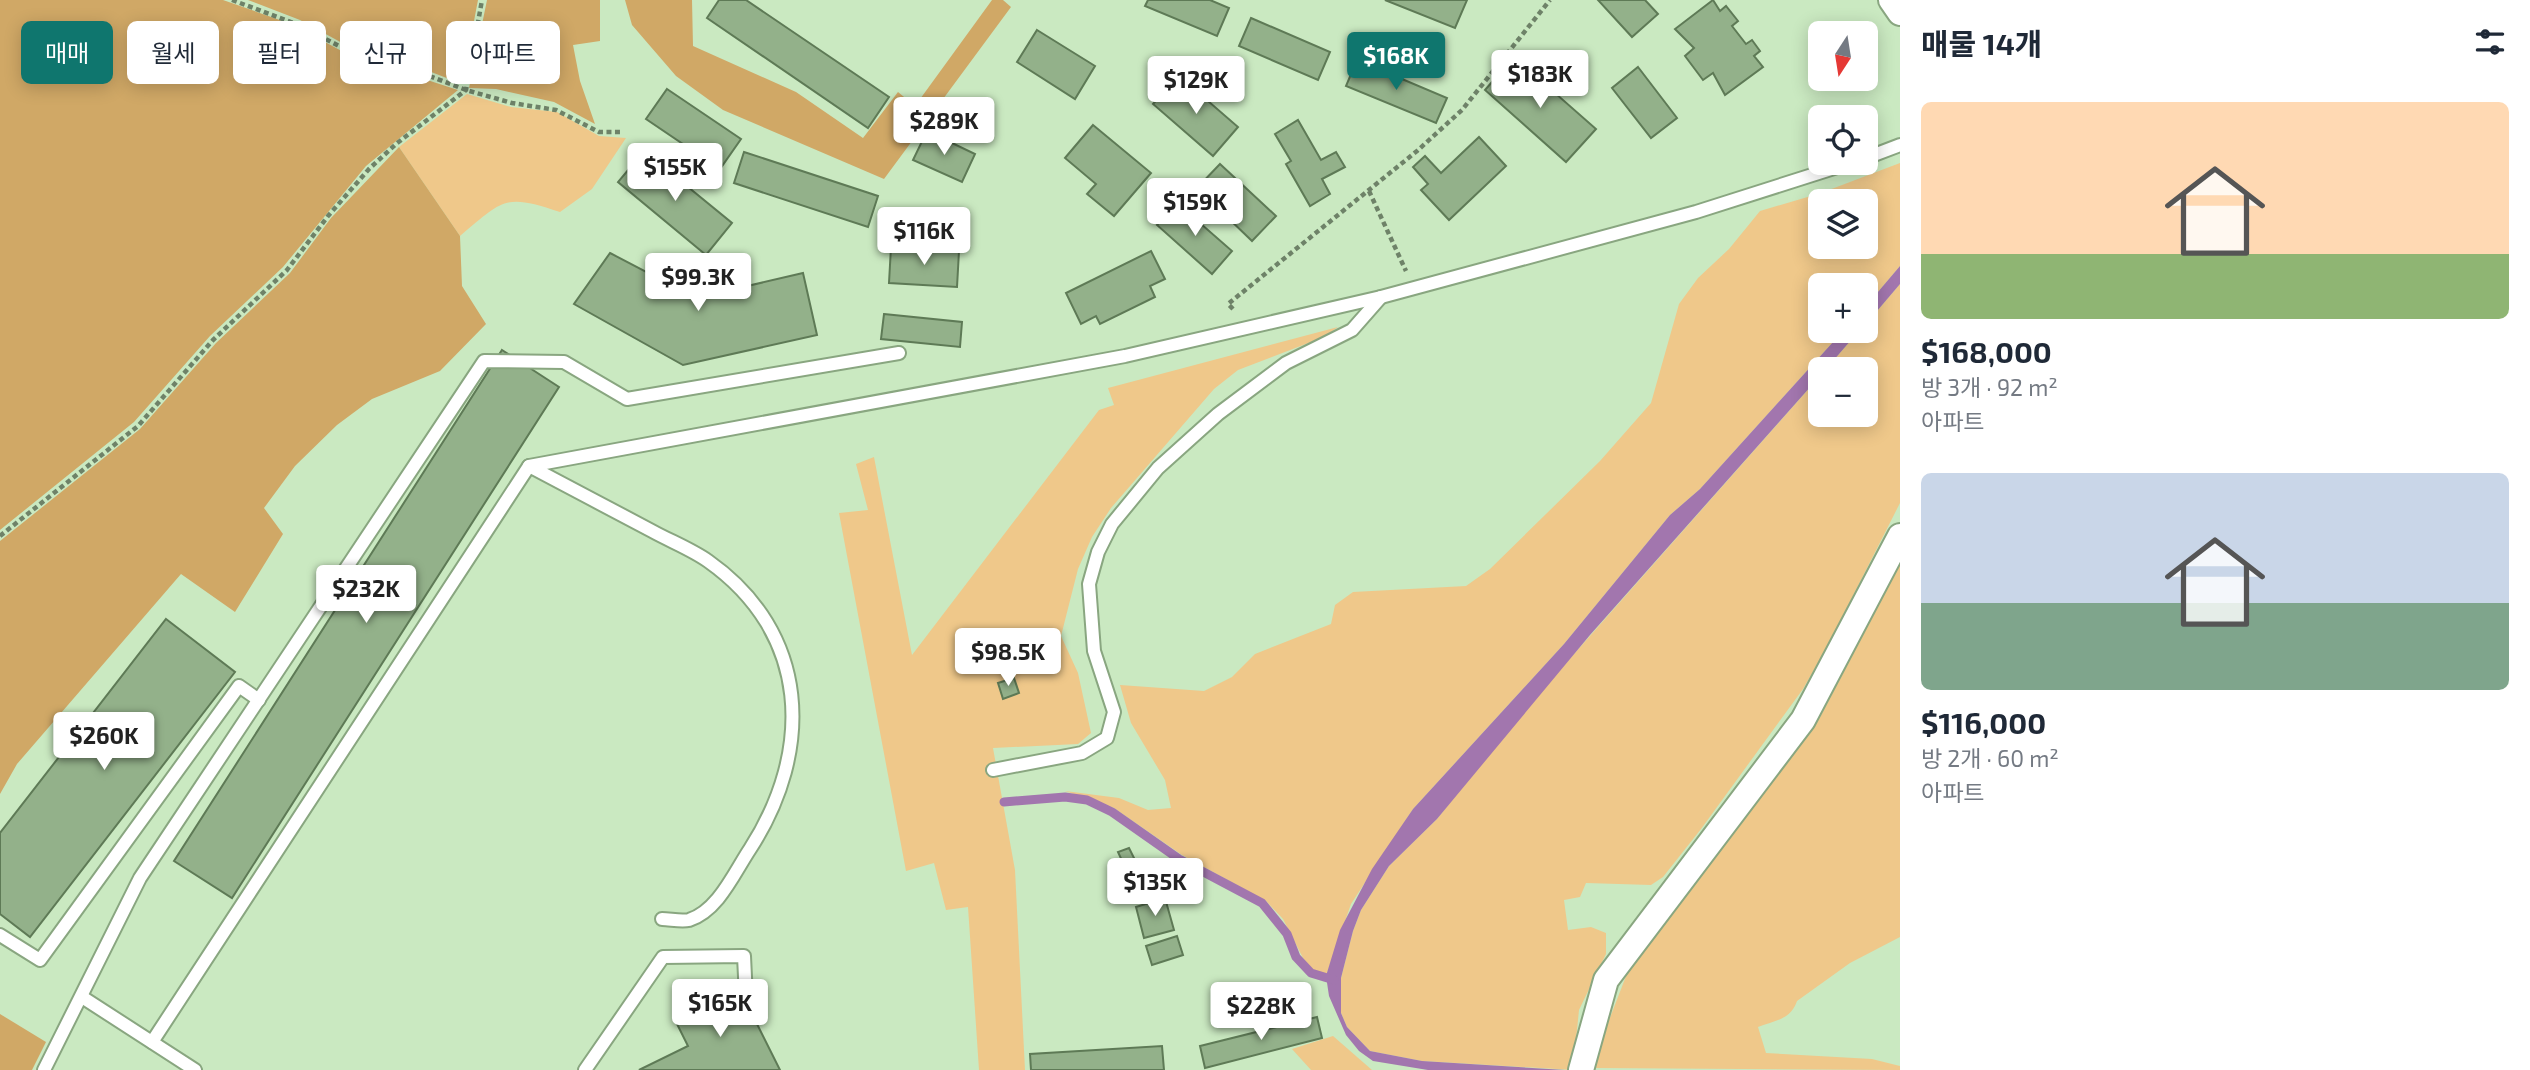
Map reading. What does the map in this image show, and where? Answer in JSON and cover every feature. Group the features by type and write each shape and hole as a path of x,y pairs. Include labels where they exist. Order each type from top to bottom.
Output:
{"street":[{"path":"1891,0 1900,13"},
{"path":"1581,1070 1606,980 1803,720 1900,536"}],"lane":[{"path":"1878,153 1900,145"},
{"path":"152,1042 529,466 1125,356 1248,325 1381,297 1696,212 1812,175"},
{"path":"993,770 1083,753 1107,738 1114,712 1094,651 1089,584 1098,552 1112,524 1158,468 1218,414 1286,363 1352,330 1381,297"},
{"path":"44,1070 140,878 484,361 564,362 627,399 899,353"},
{"path":"529,466 707,560 733,581 755,606 773,635 785,666 792,700 793,733 789,766 779,796 765,825 709,910 687,921 663,919"},
{"path":"0,935 40,960 239,686 259,700"},
{"path":"585,1070 663,957 744,956 746,998"},
{"path":"82,997 195,1070"}],"path":[{"path":"232,0 296,24 351,52 398,64 466,90 512,103 556,110 599,132 623,132"},
{"path":"0,536 138,426 212,340 287,270 328,216 369,169 396,144 466,90 482,0"},
{"path":"1248,325 1228,304 1369,191 1462,110 1550,0"},
{"path":"1369,191 1413,288"}],"shaded area":[{"path":"0,0 223,0 283,21 233,21 233,84 326,84 326,43 340,50 340,84 432,84 432,82 458,90 366,166 283,267 210,336 134,422 0,530"},
{"path":"248,0 478,0 474,21 446,21 446,78 432,72 432,21 340,21 340,42 326,34 326,21 300,20"},
{"path":"487,0 600,0 600,41 573,45 580,81 595,124 554,102 496,89 469,88 470,84 560,84 560,21 483,21"},
{"path":"625,0 692,0 693,46 796,92 863,138 898,92 915,106 992,0 1003,0 1011,7 884,179 723,110 676,76 632,25"},
{"path":"467,94 511,107 557,112 599,136 626,138 592,189 560,212 527,203 505,203 486,214 460,236 399,147"},
{"path":"399,147 460,236 462,286 486,324 440,371 372,399 337,425 295,466 264,508 283,534 235,612 181,574 17,764 0,794 0,541 140,429 216,343 290,273 331,218"},
{"path":"1900,163 1900,266 1878,292 1878,273 1808,273 1808,343 1832,343 1819,357 1808,357 1808,370 1700,489 1670,515 1564,644 1413,809 1351,904 1326,976 1313,970 1303,958 1283,919 1266,901 1182,855 1114,808 1065,791 1119,798 1148,810 1171,808 1165,780 1131,723 1120,685 1204,691 1232,677 1255,654 1331,624 1335,605 1353,592 1466,586 1490,569 1600,461 1651,403 1679,304 1698,278 1729,249 1760,211 1808,197 1808,259 1878,259 1878,189 1832,189 1868,175 1878,175 1878,171"},
{"path":"1900,266 1900,284 1878,310 1878,292"},
{"path":"1900,284 1900,503 1803,689 1663,877 1651,885 1586,883 1580,897 1564,900 1568,930 1591,927 1606,933 1606,954 1579,1010 1573,1070 1422,1061 1370,1051 1347,1027 1341,1013 1341,978 1361,910 1389,866 1437,819 1513,723 1808,390 1808,427 1878,427 1878,357 1836,357 1849,343 1878,343 1878,310"},
{"path":"1338,327 1324,337 1238,370 1214,389 1111,508 1092,537 1078,569 1061,636 1078,673 1091,733 1078,744 993,748 1015,870 1025,1070 979,1070 968,907 946,910 934,863 906,871 839,513 868,510 856,464 874,457 912,655 1099,410 1114,405 1108,388"},
{"path":"1832,343 1849,343 1836,357 1819,357"},
{"path":"1808,370 1808,390 1590,635 1437,819 1389,866 1361,910 1341,978 1341,1013 1347,1027 1370,1051 1422,1061 1565,1070 1428,1070 1373,1061 1359,1051 1346,1035 1329,996 1326,976 1340,930 1372,869 1413,809 1564,644 1670,515 1700,489"},
{"path":"1900,564 1900,937 1850,963 1797,1001 1786,1016 1758,1027 1766,1053 1872,1059 1900,1066 1900,1070 1595,1068 1596,1054 1628,971 1819,719"},
{"path":"0,1014 46,1042 32,1070 0,1070"},
{"path":"1333,1036 1372,1070 1311,1070 1292,1049"}],"building":[{"path":"719,0 746,0 889,97 868,128 707,18"},
{"path":"1148,0 1210,0 1229,8 1217,36 1145,6"},
{"path":"1385,0 1467,0 1455,28"},
{"path":"1598,0 1645,0 1658,14 1632,37"},
{"path":"1713,0 1720,11 1726,6 1738,21 1732,26 1746,44 1752,40 1760,51 1754,56 1763,67 1725,95 1713,73 1703,80 1685,56 1694,48 1675,29"},
{"path":"1251,18 1330,52 1318,80 1239,46"},
{"path":"1037,30 1095,66 1075,99 1017,62"},
{"path":"1514,57 1596,129 1566,162 1485,90"},
{"path":"1357,60 1447,98 1436,123 1346,86"},
{"path":"1638,67 1677,118 1651,138 1612,88"},
{"path":"1178,75 1238,127 1213,156 1153,104"},
{"path":"667,89 741,139 720,169 646,119"},
{"path":"1298,120 1321,160 1336,152 1345,167 1322,179 1330,194 1310,206 1286,164 1291,161 1275,134"},
{"path":"1093,125 1151,173 1114,216 1087,194 1096,184 1065,158"},
{"path":"927,131 975,154 962,182 913,160"},
{"path":"1479,137 1506,166 1449,220 1421,190 1428,184 1413,167 1425,156 1441,173"},
{"path":"644,151 732,223 706,255 618,182"},
{"path":"744,152 878,196 868,227 734,183"},
{"path":"1220,164 1276,216 1252,241 1197,188"},
{"path":"1177,203 1232,251 1212,274 1157,225"},
{"path":"891,247 959,251 957,287 889,283"},
{"path":"1151,251 1165,279 1150,286 1155,297 1100,324 1096,316 1081,324 1066,293"},
{"path":"610,253 696,298 803,273 817,335 683,365 574,304"},
{"path":"884,314 962,322 960,347 881,339"},
{"path":"502,350 559,387 232,898 174,861"},
{"path":"166,619 235,672 30,937 0,914 0,833"},
{"path":"1014,678 1019,693 1003,699 998,683"},
{"path":"1129,848 1135,860 1124,865 1118,852"},
{"path":"1165,898 1174,930 1144,938 1136,907"},
{"path":"1177,936 1183,955 1152,965 1146,946"},
{"path":"739,988 780,1070 639,1070 688,1046 675,1020"},
{"path":"1317,1017 1322,1038 1205,1068 1200,1046"},
{"path":"1162,1046 1164,1070 1031,1070 1030,1054"}],"waterway":[{"path":"1004,802 1065,797 1087,800 1112,812 1179,859 1262,903 1287,934 1296,957 1311,973 1334,980"}]}
